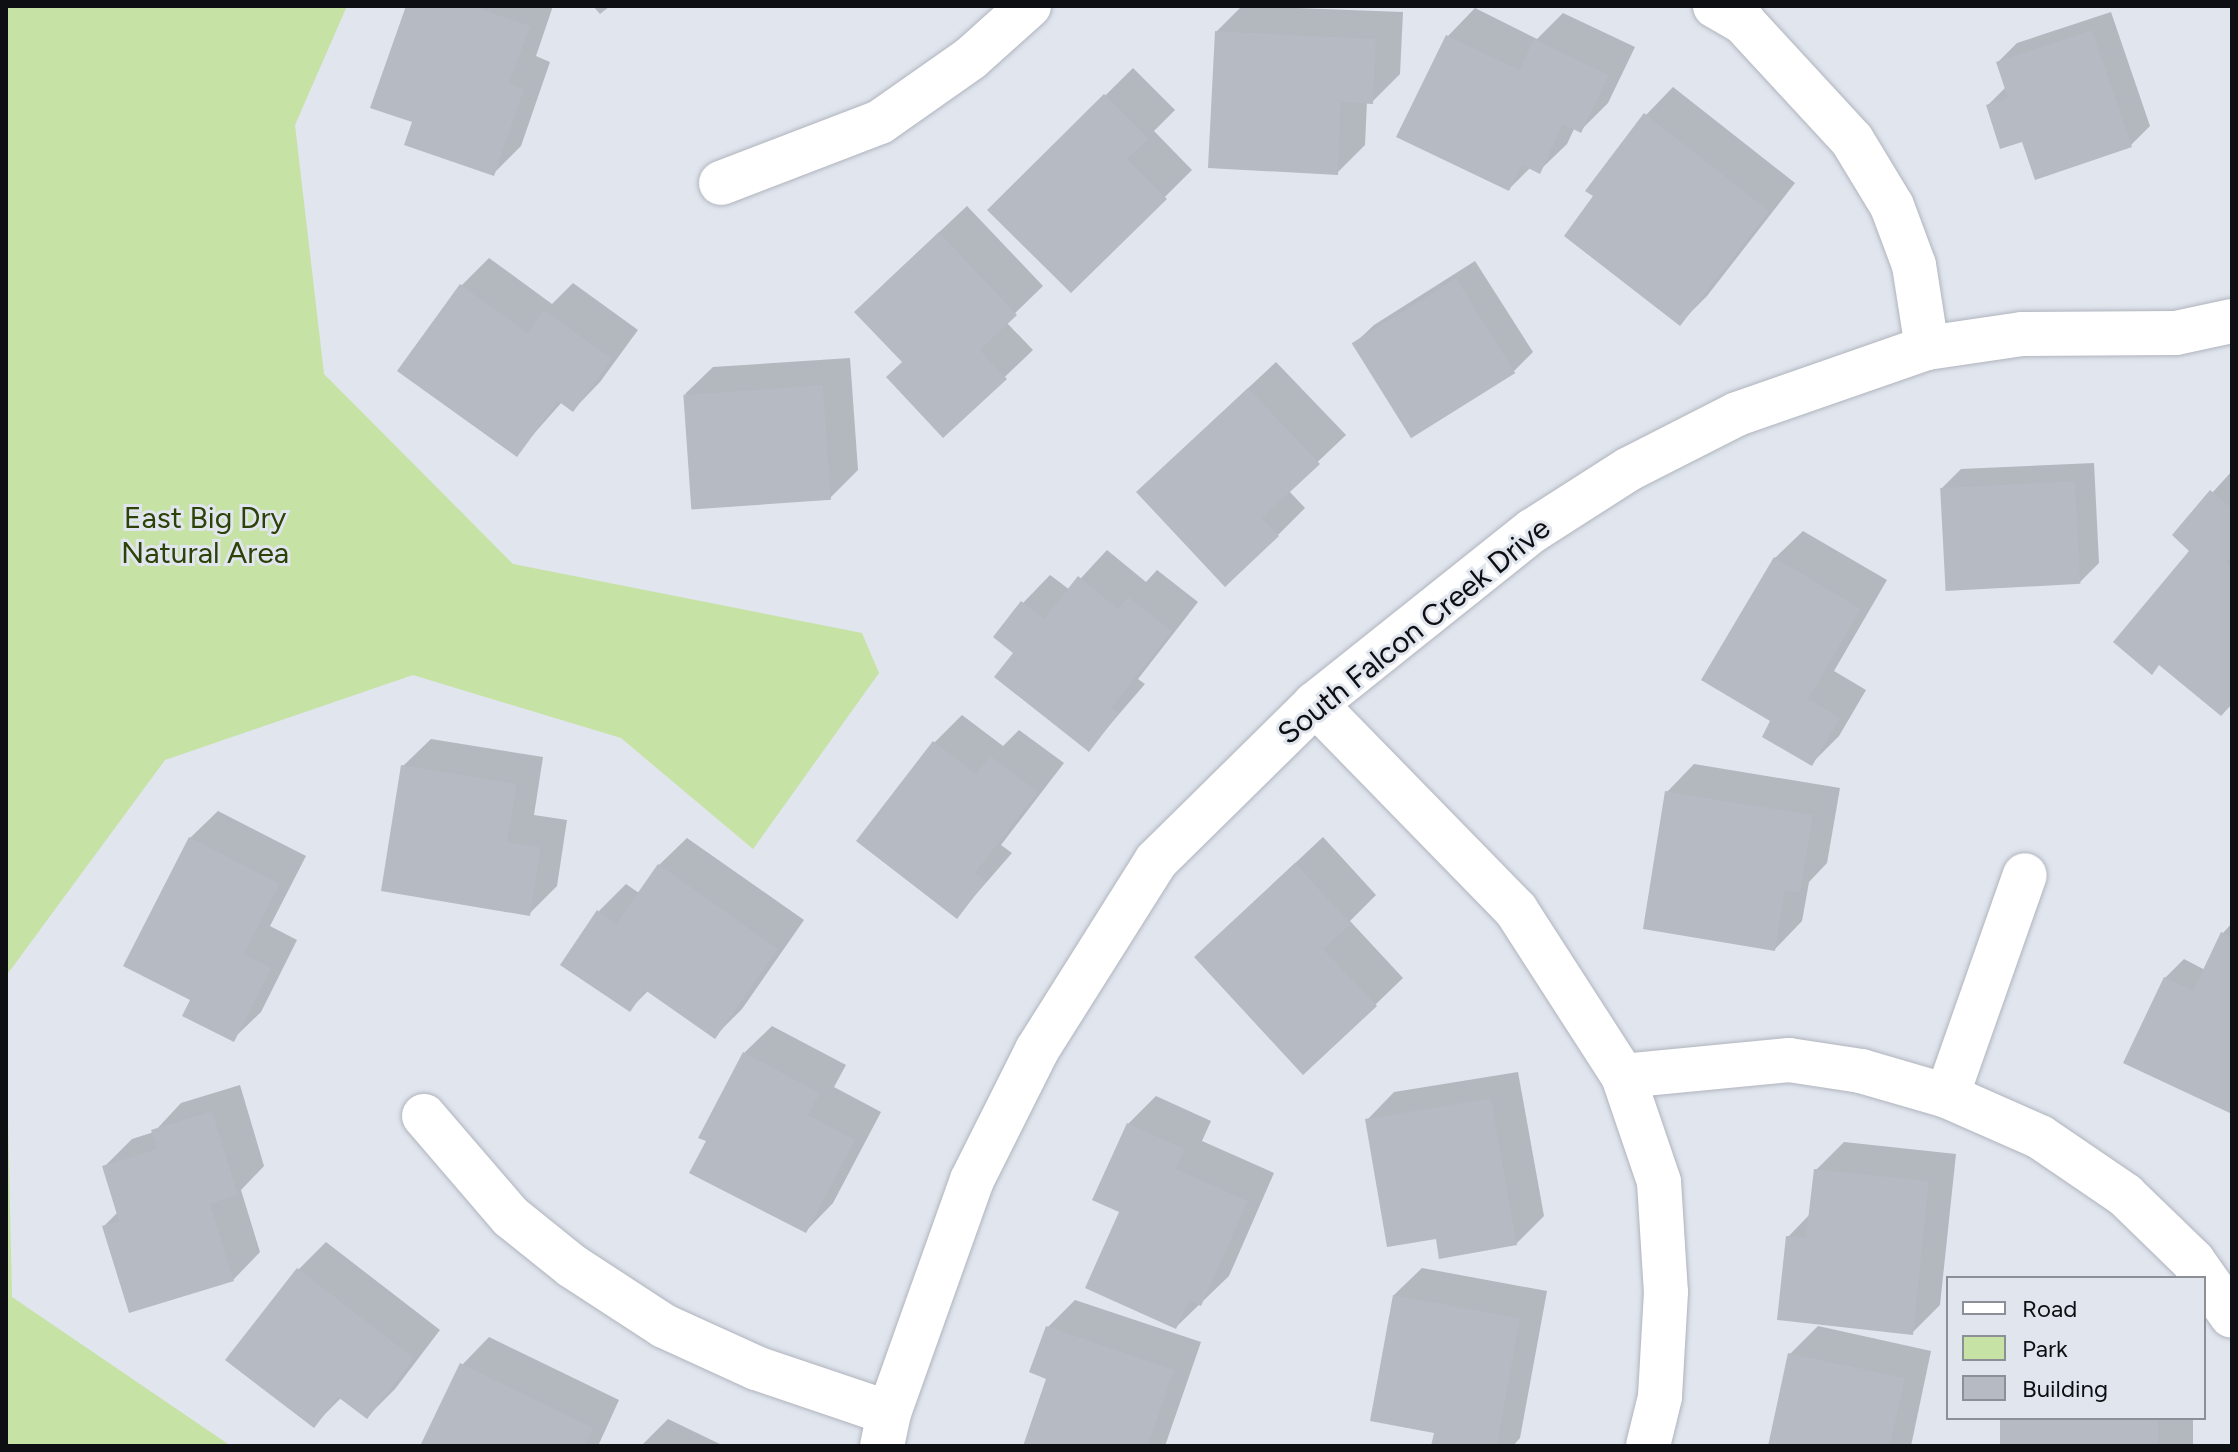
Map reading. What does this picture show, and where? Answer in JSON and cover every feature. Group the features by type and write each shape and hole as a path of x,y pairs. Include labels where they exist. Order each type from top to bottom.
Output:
{"street":[{"path":"721,183 880,122 971,58 1029,6"},
{"path":"1715,6 1744,23 1852,140 1892,206 1914,265 1927,348"},
{"name":"South Falcon Creek Drive","path":"886,1430 972,1180 1037,1050 1156,861 1315,704 1532,531 1629,469 1737,414 1927,348 2022,334 2176,333 2232,321"},
{"path":"1315,704 1516,910 1623,1076 1659,1182 1666,1292 1660,1397 1648,1446"},
{"path":"1947,1096 2025,875"},
{"path":"1623,1076 1789,1060 1861,1071 1947,1096 2040,1137 2125,1195 2193,1261 2204,1276"},
{"path":"424,1116 511,1217 572,1266 664,1326 886,1430"},
{"path":"2206,1279 2232,1316"}],"green space":[{"name":"East Big Dry Natural Area","path":"6,6 347,6 295,125 324,374 513,564 862,633 879,673 753,849 621,738 413,675 165,760 6,976"},
{"path":"6,1031 12,1297 231,1446 6,1446"}],"building":[{"path":"406,6 472,6 530,26 509,84 524,89 494,176 404,145 412,122 370,108"},
{"path":"593,6 610,6 600,14"},
{"path":"2092,30 2132,147 2035,180 2022,142 2000,149 1986,105 2008,98 1996,62"},
{"path":"1215,31 1376,39 1373,104 1341,102 1338,175 1208,168"},
{"path":"1446,35 1519,70 1534,39 1609,75 1581,133 1563,124 1540,174 1522,165 1509,191 1396,137"},
{"path":"1104,94 1149,139 1127,159 1167,199 1071,293 987,210"},
{"path":"1644,113 1769,211 1680,326 1564,236 1593,196 1585,191"},
{"path":"939,232 1017,315 980,350 1007,379 943,438 886,377 902,362 854,312"},
{"path":"1456,278 1515,373 1411,438 1352,343"},
{"path":"460,284 527,333 544,310 612,359 573,412 558,401 517,457 397,371"},
{"path":"823,385 831,500 691,509 683,395"},
{"path":"1248,388 1320,464 1262,518 1279,536 1225,587 1136,492"},
{"path":"2075,481 2080,584 1946,591 1940,488"},
{"path":"2210,490 2232,508 2232,556 2226,563 2232,568 2232,704 2221,716 2159,665 2152,675 2113,642 2189,551 2172,535"},
{"path":"1774,557 1861,609 1808,699 1840,718 1812,766 1762,737 1770,721 1701,680"},
{"path":"1078,576 1118,609 1128,597 1172,631 1112,707 1119,713 1089,752 994,677 1013,653 993,637 1021,601 1044,619"},
{"path":"933,741 976,774 990,756 1038,792 975,873 986,881 957,919 856,841"},
{"path":"401,765 517,784 507,842 541,847 530,916 381,891"},
{"path":"1665,791 1813,815 1800,893 1785,890 1775,951 1643,929"},
{"path":"189,837 280,884 244,954 271,968 234,1042 182,1016 190,1000 123,966"},
{"path":"1295,863 1351,924 1323,949 1377,1006 1303,1075 1194,957"},
{"path":"658,864 778,949 715,1039 645,990 630,1012 560,965 597,910 616,924"},
{"path":"2221,932 2232,937 2232,1114 2123,1063 2164,977 2193,991"},
{"path":"743,1052 820,1093 808,1115 855,1140 806,1233 689,1173 706,1141 698,1138"},
{"path":"1491,1098 1517,1245 1439,1259 1436,1239 1387,1247 1365,1119"},
{"path":"212,1111 238,1195 210,1204 234,1281 129,1313 102,1226 119,1221 102,1166 157,1149 151,1130"},
{"path":"1127,1123 1185,1149 1176,1169 1248,1201 1201,1306 1189,1300 1176,1329 1085,1288 1119,1212 1092,1200"},
{"path":"1814,1169 1929,1181 1913,1335 1777,1320 1786,1236 1806,1237"},
{"path":"297,1268 414,1358 367,1419 338,1397 314,1428 225,1360"},
{"path":"1393,1295 1520,1318 1497,1446 1431,1446 1434,1433 1370,1421"},
{"path":"1046,1326 1174,1370 1148,1446 1023,1446 1046,1379 1029,1372"},
{"path":"1788,1353 1905,1378 1890,1446 1768,1446"},
{"path":"460,1363 593,1428 585,1446 420,1446"},
{"path":"2000,1420 2158,1420 2158,1446 2000,1446"}]}
